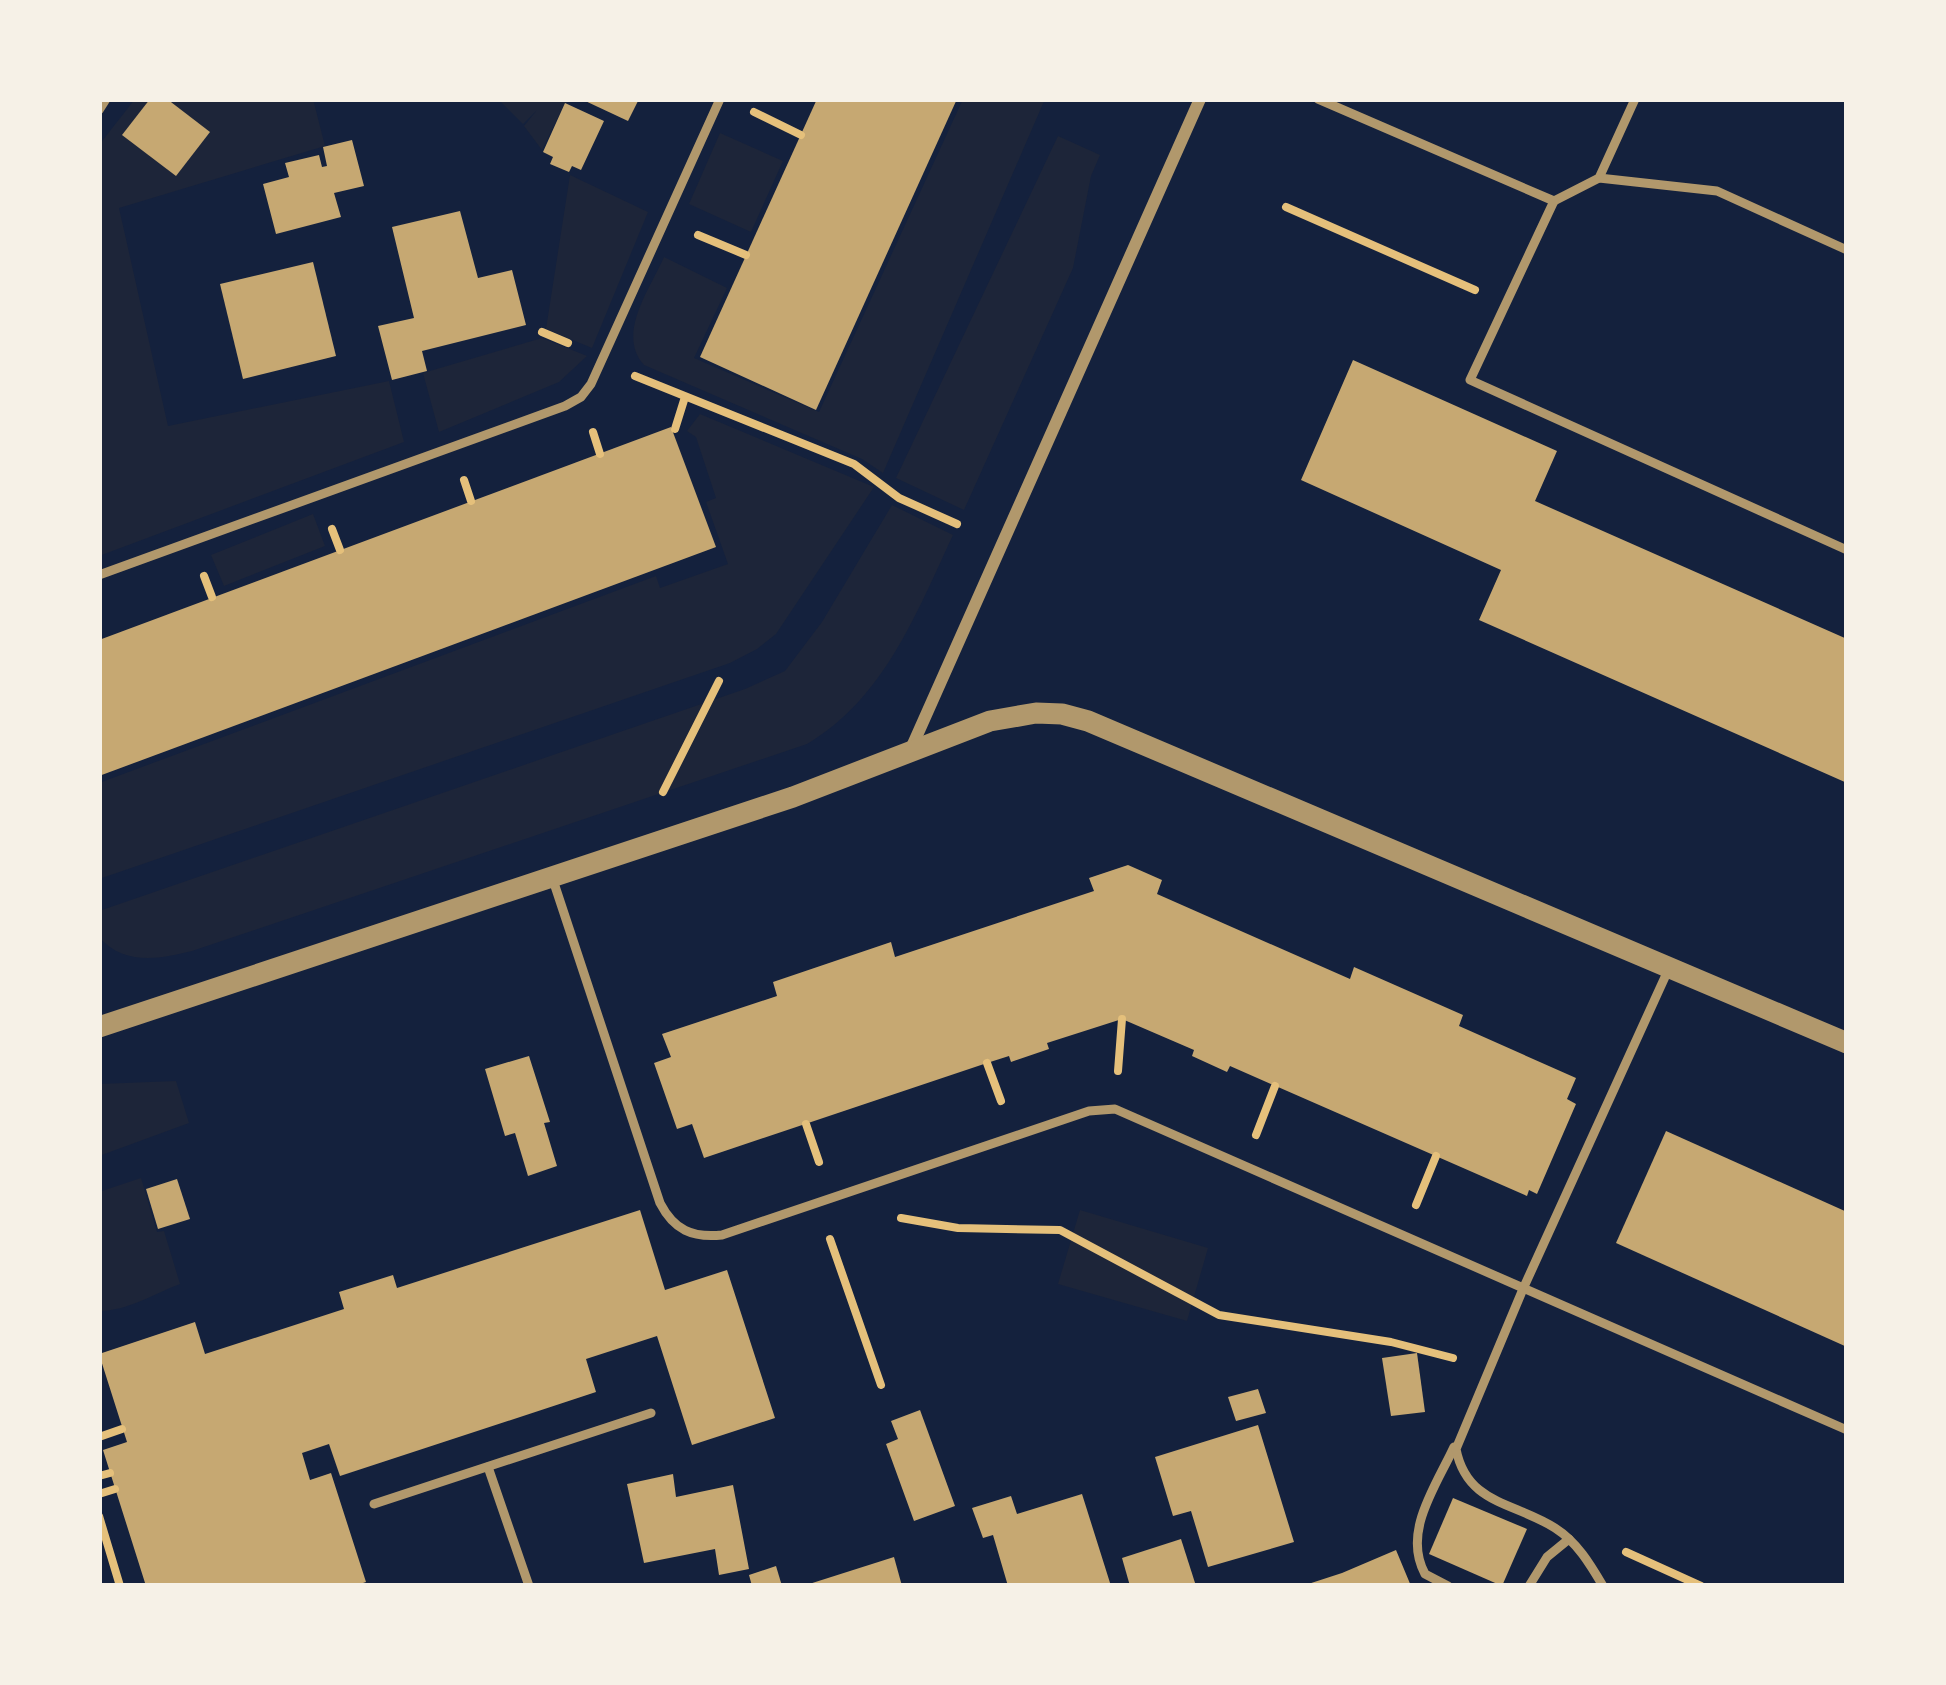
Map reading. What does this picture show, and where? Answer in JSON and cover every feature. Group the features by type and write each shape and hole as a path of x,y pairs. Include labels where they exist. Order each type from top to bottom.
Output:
{"street":[{"path":"909,752 1200,99"},
{"path":"99,1027 793,797 1014,716 1062,714 1670,964 1847,1042"}],"lane":[{"path":"99,110 106,99"},
{"path":"99,574 580,397 720,99"},
{"path":"1318,99 1554,201"},
{"path":"1599,178 1635,99"},
{"path":"1847,250 1717,191 1599,178 1554,201 1470,380 1847,550"},
{"path":"552,874 669,1221 685,1232 722,1235 1089,1111 1115,1109 1847,1430"},
{"path":"1448,1586 1426,1574 1415,1544 1419,1523 1670,964"},
{"path":"374,1504 651,1413"},
{"path":"1461,1431 1456,1449 1470,1484 1569,1538 1603,1586"},
{"path":"488,1467 529,1586"},
{"path":"1529,1586 1547,1557 1569,1538"}],"path":[{"path":"745,108 801,136"},
{"path":"1286,207 1479,292 1502,307"},
{"path":"664,220 746,255"},
{"path":"600,362 854,464 899,498 957,524"},
{"path":"675,429 686,397"},
{"path":"634,848 719,681"},
{"path":"1115,1109 1122,1019"},
{"path":"881,1384 817,1202 958,1228 1060,1230 1219,1315 1391,1342 1490,1366"},
{"path":"99,1436 122,1429"},
{"path":"99,1494 115,1490"},
{"path":"99,1516 120,1586"}],"shaded area":[{"path":"135,99 313,99 325,146 119,208 168,426 389,381 404,442 99,556 99,145"},
{"path":"498,99 581,99 565,103 542,150 524,126 537,110 523,124"},
{"path":"963,99 1045,99 883,473 862,459 644,365 636,353 634,326 664,257 727,288 694,358 819,412"},
{"path":"720,133 783,161 751,232 689,204"},
{"path":"1058,136 1100,155 1091,176 1073,268 964,510 896,478"},
{"path":"570,175 648,212 592,348 546,329"},
{"path":"542,338 587,356 559,382 439,432 423,373"},
{"path":"700,414 874,487 776,634 757,649 730,663 99,879 99,783 656,576 660,588 728,564 706,502 716,498 696,437 687,431"},
{"path":"892,505 953,535 911,623 878,678 834,725 807,744 192,951 155,958 131,956 99,937 99,911 745,689 785,671 822,622"},
{"path":"313,514 325,546 224,586 211,555"},
{"path":"176,1081 189,1123 99,1156 99,1084"},
{"path":"141,1178 157,1232 164,1231 180,1284 130,1305 99,1311 99,1192"},
{"path":"1080,1210 1208,1248 1187,1321 1058,1284"}],"building":[{"path":"150,99 167,99 210,132 176,176 122,135"},
{"path":"581,99 639,99 628,121"},
{"path":"817,99 957,99 816,410 700,357"},
{"path":"565,103 604,121 581,170 572,166 569,172 550,164 553,157 543,152"},
{"path":"352,140 364,186 334,193 341,217 276,234 263,184 289,177 285,163 319,155 322,167 327,166 323,147"},
{"path":"460,211 478,278 512,270 526,325 422,351 427,371 392,380 378,326 414,318 392,227"},
{"path":"313,262 336,356 243,379 220,284"},
{"path":"1353,360 1557,451 1535,501 1847,639 1847,783 1479,620 1501,570 1301,480"},
{"path":"671,427 716,547 99,776 99,640"},
{"path":"1128,865 1162,880 1157,894 1350,979 1354,967 1463,1015 1459,1026 1576,1078 1567,1099 1576,1104 1537,1194 1529,1190 1527,1196 1230,1066 1227,1072 1192,1056 1194,1050 1122,1019 1047,1043 1049,1049 1011,1062 1009,1056 704,1158 692,1124 677,1129 654,1063 671,1057 662,1034 777,996 773,982 891,942 895,957 1094,891 1089,878"},
{"path":"529,1056 550,1122 544,1123 557,1166 528,1176 515,1133 505,1136 485,1069"},
{"path":"1666,1131 1847,1212 1847,1347 1616,1243"},
{"path":"177,1179 190,1219 158,1229 146,1189"},
{"path":"640,1210 665,1290 727,1270 775,1418 692,1445 657,1336 586,1359 596,1392 340,1476 329,1444 302,1453 310,1480 331,1473 366,1582 354,1586 146,1586 103,1450 127,1442 99,1354 195,1322 205,1354 344,1309 339,1292 393,1275 397,1288"},
{"path":"1417,1353 1425,1412 1391,1416 1382,1358"},
{"path":"1258,1389 1266,1413 1236,1421 1228,1397"},
{"path":"920,1410 955,1506 914,1521 886,1444 898,1439 891,1421"},
{"path":"1258,1425 1294,1542 1208,1567 1191,1511 1173,1516 1155,1457"},
{"path":"673,1474 676,1497 733,1485 749,1569 719,1575 715,1549 644,1563 627,1484"},
{"path":"1082,1494 1111,1586 1008,1586 993,1535 983,1538 972,1508 1011,1496 1017,1514"},
{"path":"1453,1498 1527,1529 1502,1586 1429,1554"},
{"path":"1181,1539 1196,1586 1130,1586 1122,1558"},
{"path":"1396,1550 1411,1586 1302,1586 1342,1573"},
{"path":"894,1557 902,1586 806,1586 806,1585"},
{"path":"776,1566 782,1586 752,1586 749,1575"}]}
